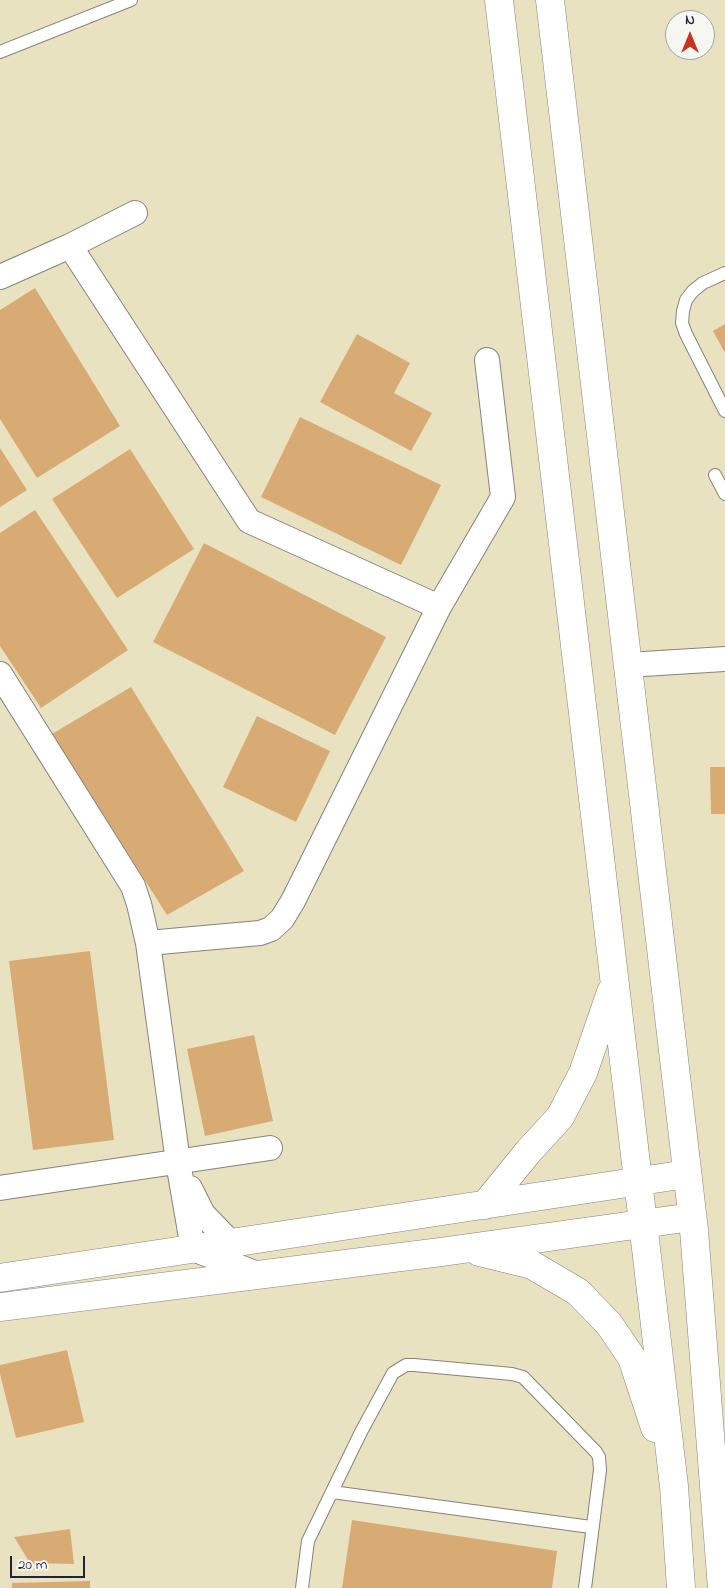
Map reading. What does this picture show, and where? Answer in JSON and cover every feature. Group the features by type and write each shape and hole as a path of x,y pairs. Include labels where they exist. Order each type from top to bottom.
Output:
{"main road":[{"path":"550,3 692,1217 722,1588"},
{"path":"500,9 674,1486 681,1588"},
{"path":"485,1205 528,1152 560,1117 583,1073 614,985"},
{"path":"0,1278 687,1174"},
{"path":"0,1307 441,1252 692,1217"},
{"path":"441,1252 477,1252 532,1265 578,1292 610,1324 632,1358 674,1486"}],"street":[{"path":"0,277 70,246 135,213"},
{"path":"70,246 250,521 439,607"},
{"path":"148,943 260,933 271,929 282,918 298,892 439,607 503,497 487,360"},
{"path":"627,664 725,659"},
{"path":"0,674 132,886 139,904 148,943 178,1162 193,1249 260,1275"},
{"path":"0,1188 270,1148"},
{"path":"178,1162 202,1214 231,1243"}],"lane":[{"path":"0,52 131,0"},
{"path":"725,272 693,290 686,300 682,323 725,411"},
{"path":"716,475 725,494"},
{"path":"302,1588 308,1541 360,1432 393,1373 406,1365 414,1365 512,1374 523,1377 596,1452 600,1470 591,1527 585,1588"},
{"path":"332,1492 591,1527"}],"building":[{"path":"35,288 120,426 37,478 0,419 0,310"},
{"path":"725,324 725,353 713,331"},
{"path":"357,334 410,363 394,393 432,413 411,451 320,402"},
{"path":"300,417 441,485 401,565 261,497"},
{"path":"0,448 27,490 0,507"},
{"path":"130,449 194,549 117,598 52,499"},
{"path":"35,510 128,650 41,708 0,646 0,533"},
{"path":"204,543 386,637 335,735 153,642"},
{"path":"131,687 244,871 167,915 52,734"},
{"path":"257,716 330,751 296,822 223,787"},
{"path":"710,767 725,767 725,814 711,814"},
{"path":"90,951 114,1140 33,1150 9,961"},
{"path":"254,1035 273,1121 205,1136 187,1049"},
{"path":"67,1350 84,1422 16,1438 0,1374 0,1365"},
{"path":"352,1520 557,1551 552,1588 342,1588"},
{"path":"70,1529 74,1564 30,1563 14,1537"},
{"path":"90,1581 90,1588 12,1588 12,1583"}]}
